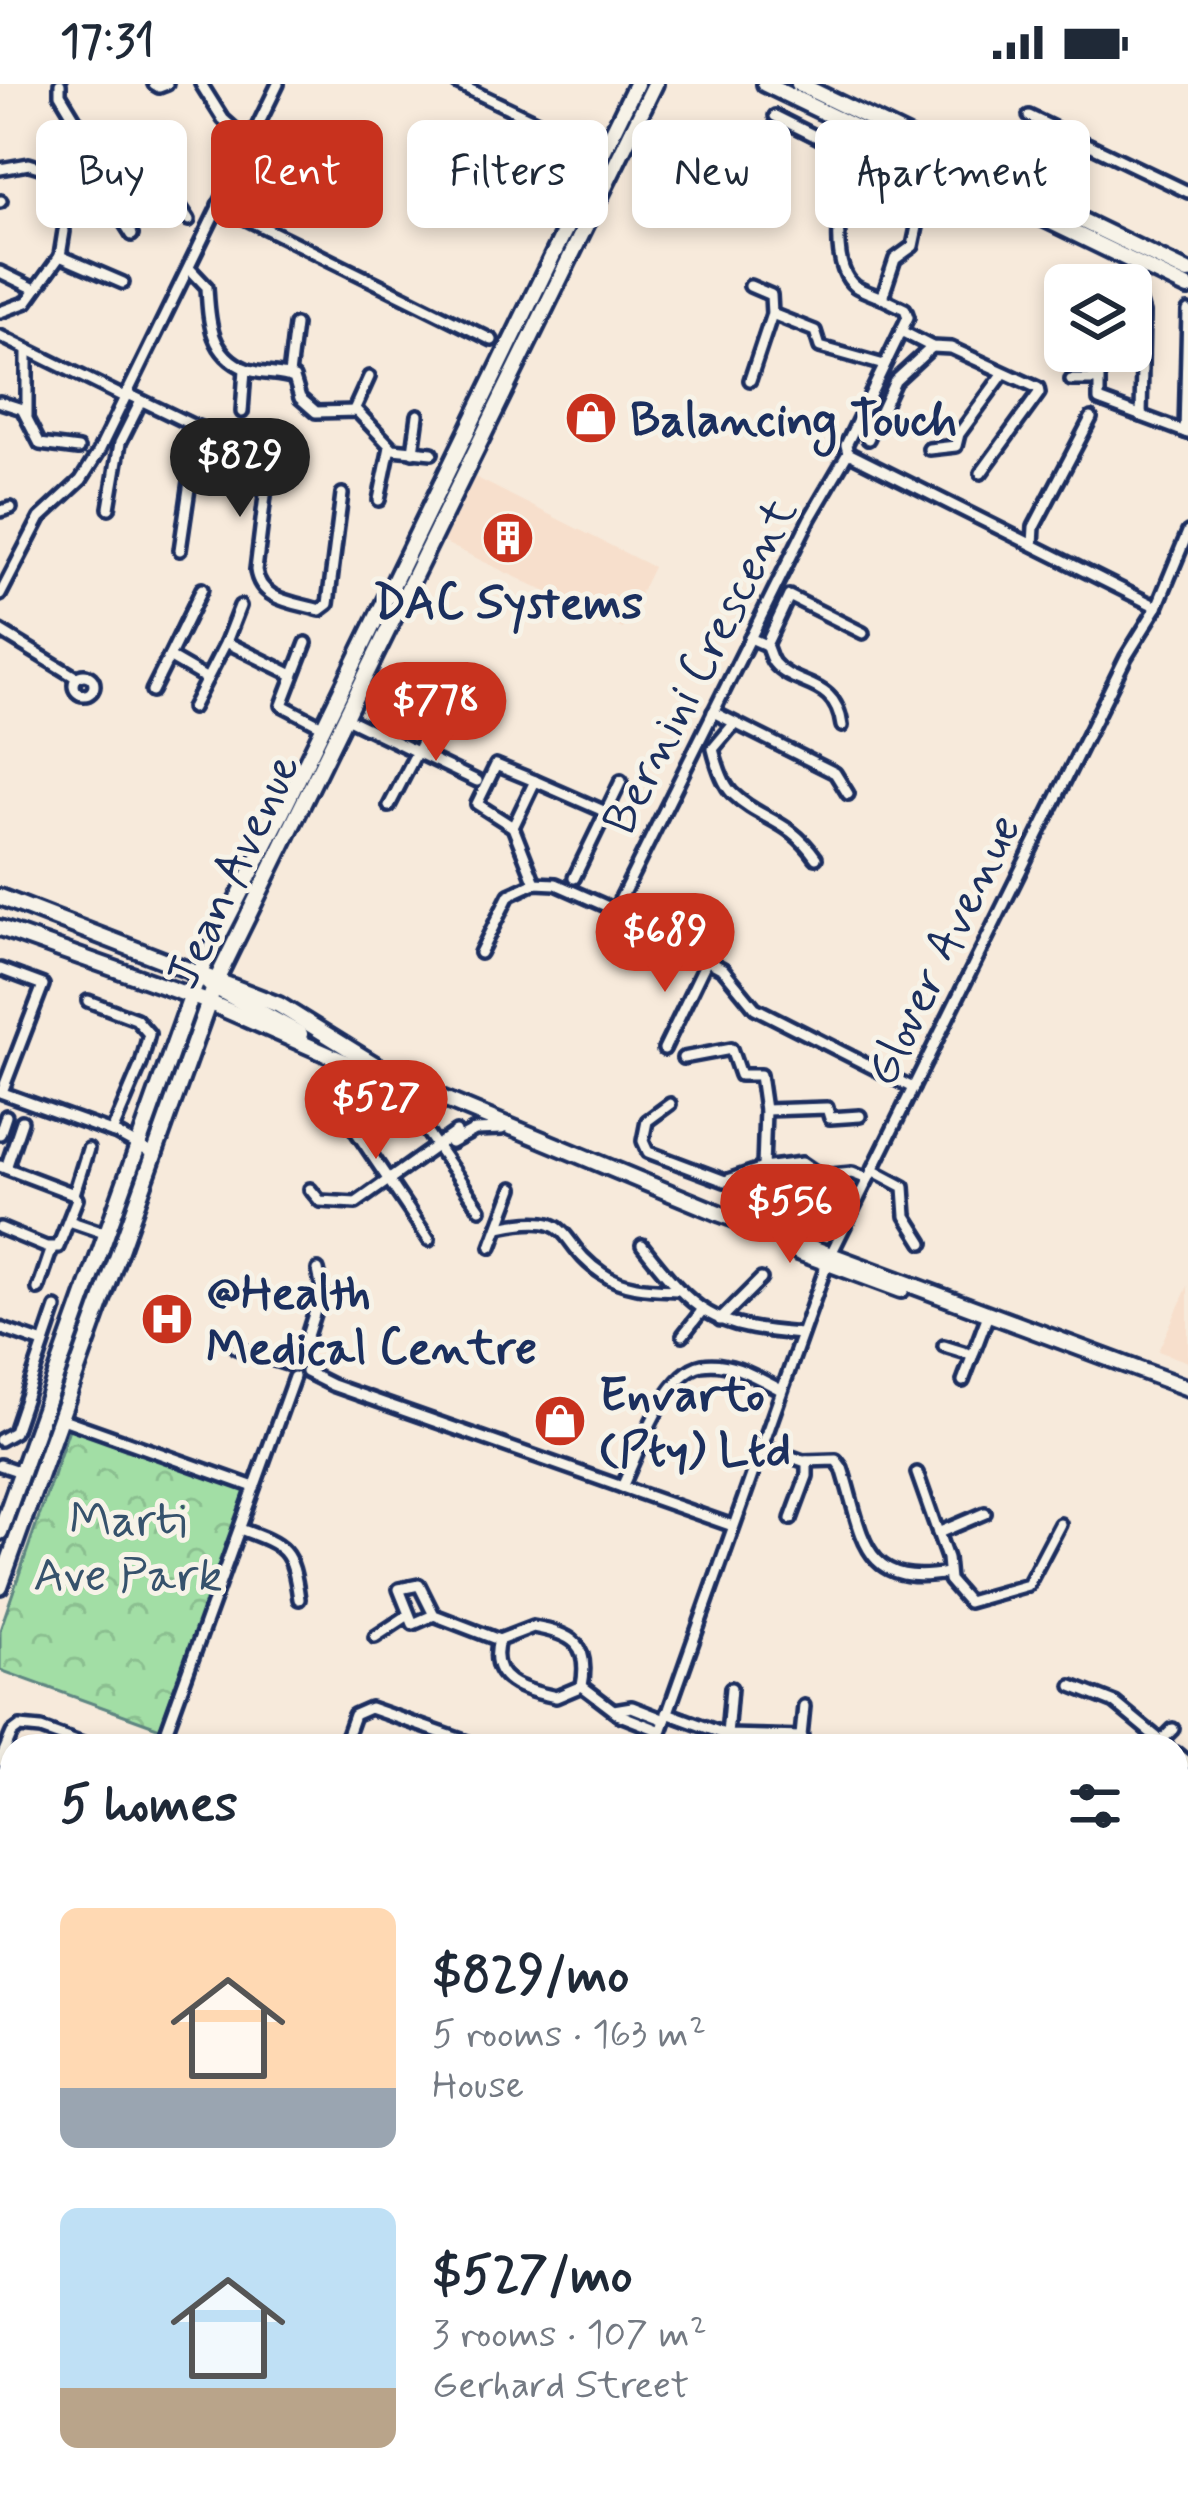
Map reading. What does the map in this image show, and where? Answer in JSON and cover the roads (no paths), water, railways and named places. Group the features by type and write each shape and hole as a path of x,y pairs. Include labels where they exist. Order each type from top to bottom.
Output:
{"main road":[{"name":"Jean Avenue","path":"0,1532 200,972 636,84"},
{"name":"Jean Avenue","path":"0,1586 213,990 655,84"},
{"path":"765,84 837,120"},
{"path":"799,84 1188,272"},
{"path":"1060,228 1188,288"},
{"path":"544,278 556,273 576,234 584,231"},
{"path":"289,797 301,791 344,704 358,693"},
{"path":"0,897 200,972 213,990 334,1057 502,1129 986,1320 1188,1390"},
{"path":"0,928 191,996 213,990 279,1005 403,1082 829,1259 1188,1390"}],"street":[{"path":"60,84 60,94 76,120"},
{"path":"154,84 167,84"},
{"path":"201,84 225,120"},
{"path":"260,120 278,84"},
{"path":"458,84 533,120"},
{"path":"775,116 815,136"},
{"path":"1029,116 1188,191"},
{"path":"0,169 36,166"},
{"path":"0,596 40,518 87,471 211,220"},
{"path":"128,228 132,235"},
{"path":"265,228 492,340"},
{"path":"839,228 844,272 856,287 882,298 895,259 913,246 917,228"},
{"path":"0,312 27,302 60,256 64,231"},
{"path":"60,256 123,283"},
{"path":"189,268 207,287 208,326 214,337 245,369 289,375 298,383 300,398 309,410 323,414 354,410 390,447 432,454"},
{"path":"0,272 35,289"},
{"path":"749,380 772,314 771,295 750,286"},
{"name":"Bernini Crescent","path":"615,910 809,518 848,453 846,445 902,332 908,317 905,309 882,298"},
{"path":"1098,372 1099,400 1187,433 1188,311"},
{"path":"772,314 815,332 820,347 884,365"},
{"path":"289,375 295,325"},
{"path":"902,332 932,347 951,348 1040,390 981,473"},
{"path":"0,336 266,460 256,570 258,583 270,595 320,610 328,604 342,494"},
{"path":"868,439 895,381 932,347"},
{"path":"27,350 27,419"},
{"path":"242,412 245,369"},
{"path":"1141,416 1142,372"},
{"path":"928,449 956,446 959,434 1003,374"},
{"path":"354,410 369,377"},
{"path":"1071,380 1098,380"},
{"path":"109,508 120,443 141,401"},
{"path":"0,402 22,410 40,444 78,448"},
{"path":"412,452 418,415"},
{"path":"1033,544 1034,527 1091,418"},
{"path":"180,550 198,428"},
{"path":"380,500 390,447"},
{"path":"848,453 1157,607"},
{"name":"Glover Avenue","path":"660,1734 829,1259 1126,657 1157,607 1188,532"},
{"path":"152,691 202,589"},
{"path":"766,645 789,596 863,633"},
{"path":"192,708 240,606"},
{"path":"0,632 77,678"},
{"path":"750,638 766,645 776,665 829,697 838,707 842,726"},
{"path":"226,642 293,674"},
{"path":"306,643 281,705 322,726"},
{"path":"169,656 207,679"},
{"path":"389,806 443,701"},
{"path":"713,712 835,773 848,794"},
{"path":"346,718 477,781"},
{"path":"734,724 713,749 730,791 794,831 816,858"},
{"path":"535,883 513,827 480,809 478,800 494,767 501,764 606,812"},
{"path":"513,827 535,781"},
{"path":"574,878 621,781"},
{"path":"480,953 509,895 535,883 571,889 723,969 755,1008 913,1088"},
{"path":"664,1049 706,960"},
{"path":"0,969 43,985 1,1092 112,1132 155,1155"},
{"path":"88,1001 136,1019 149,1034 142,1064 112,1132"},
{"path":"683,1058 731,1049 740,1075 756,1074 763,1079 763,1168"},
{"path":"670,1104 647,1121 643,1141 648,1152 724,1181 802,1162 820,1176 870,1174 904,1187 906,1216 922,1244"},
{"path":"451,1107 459,1134"},
{"path":"765,1110 827,1108 830,1118 860,1116"},
{"path":"0,1134 6,1116"},
{"path":"22,1121 3,1167 77,1199 38,1289"},
{"path":"425,1129 480,1209"},
{"path":"310,1189 320,1201 347,1205 459,1134 502,1129"},
{"path":"355,1130 429,1240"},
{"path":"74,1194 88,1149"},
{"path":"491,1247 513,1188"},
{"path":"69,1220 107,1234"},
{"path":"499,1227 530,1221 549,1224 570,1237 605,1276 638,1287 677,1290"},
{"path":"0,1228 52,1248"},
{"path":"642,1245 701,1312 762,1331 801,1334"},
{"path":"165,1734 299,1369 322,1289 318,1270"},
{"path":"720,1320 761,1279"},
{"path":"0,1440 14,1432 56,1308"},
{"path":"683,1335 701,1312"},
{"path":"963,1382 986,1320"},
{"path":"0,1328 43,1343"},
{"path":"944,1346 973,1355"},
{"path":"236,1348 733,1526"},
{"path":"622,1487 678,1379 699,1365 725,1366 781,1390"},
{"path":"60,1418 254,1486"},
{"path":"761,1446 807,1461 830,1458 842,1468 869,1553 879,1565 916,1577 947,1573"},
{"path":"791,1519 807,1477 807,1461"},
{"path":"0,1465 21,1472"},
{"path":"917,1472 952,1586 968,1602 1020,1590 1032,1582 1060,1524"},
{"path":"938,1532 985,1513"},
{"path":"240,1529 286,1550 299,1599"},
{"path":"434,1615 416,1624 407,1616 399,1588 414,1583 421,1586 434,1615 499,1640 533,1627 568,1637 584,1654 582,1686"},
{"path":"375,1637 407,1616"},
{"path":"499,1640 496,1660 507,1681 556,1697 582,1686"},
{"path":"582,1686 614,1710 632,1707 664,1721 721,1734 731,1688"},
{"path":"1072,1686 1115,1703 1150,1734"},
{"path":"802,1734 804,1706"},
{"path":"347,1734 354,1715 370,1708 445,1734"},
{"path":"12,1734 20,1727 55,1734"},
{"path":"1169,1734 1173,1729"}],"place":[{"name":"Balancing Touch","path":"591,418"},
{"name":"DAC Systems","path":"508,538"},
{"name":"@Health Medical Centre","path":"167,1319"},
{"name":"Envarto (Pty) Ltd","path":"560,1421"}],"park label":[{"name":"Marti Ave Park","path":"128,1546"}]}
